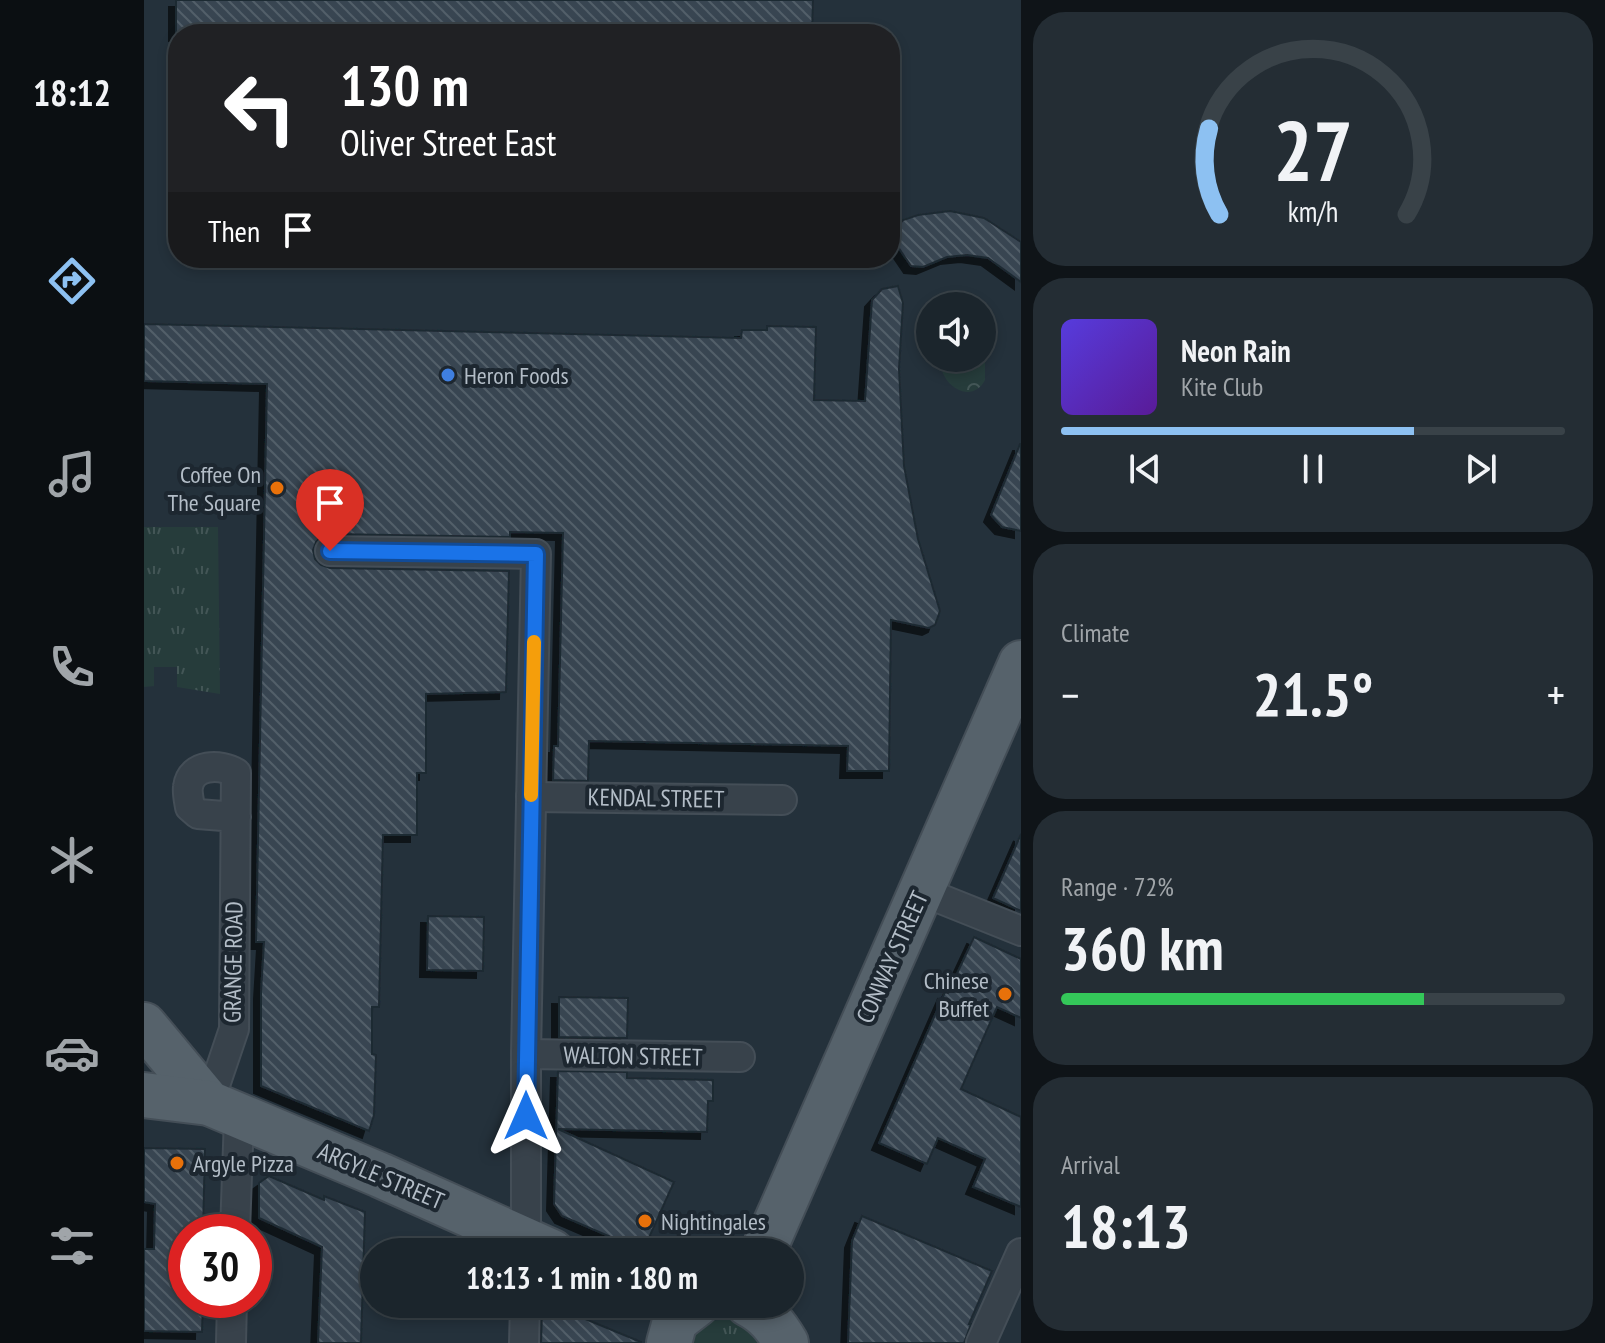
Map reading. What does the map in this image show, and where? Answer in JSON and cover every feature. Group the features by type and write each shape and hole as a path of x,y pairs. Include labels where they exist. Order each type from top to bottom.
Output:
{"main road":[{"name":"CONWAY STREET","path":"769,1238 1021,663"},
{"name":"ARGYLE STREET","path":"144,1025 224,1110"},
{"name":"ARGYLE STREET","path":"144,1095 224,1110 512,1238"},
{"path":"769,1318 786,1343"}],"street":[{"path":"330,551 536,554 526,1054 535,1238"},
{"name":"KENDAL STREET","path":"531,797 782,800"},
{"name":"GRANGE ROAD","path":"233,1214 224,1110 234,1029 236,817"},
{"path":"921,891 1021,931"},
{"name":"WALTON STREET","path":"526,1054 740,1057"},
{"path":"981,1343 1021,1253"},
{"path":"231,1343 232,1318"},
{"path":"524,1343 525,1318"}],"green space":[{"path":"943,372 985,372 985,380 979,388 964,391 949,383"},
{"path":"144,527 218,527 220,694 177,687 177,667 154,667 154,686 144,687"},
{"path":"734,1319 750,1325 763,1343 690,1343 691,1336 709,1321"}],"building":[{"path":"176,0 813,0 812,24 176,24"},
{"path":"950,211 984,218 1021,242 1021,282 988,258 967,255 947,257 923,267 911,266 900,250 900,223 918,215"},
{"path":"898,286 903,303 899,369 904,466 918,539 940,611 935,625 929,628 891,620 889,771 847,771 848,746 589,741 588,781 553,780 554,746 558,746 563,533 510,532 510,537 330,534 316,542 313,550 315,559 330,568 509,571 506,692 426,694 426,773 417,773 417,835 383,835 379,1007 372,1007 372,1054 376,1055 374,1115 369,1131 261,1086 264,942 256,942 267,384 144,381 144,324 741,338 742,330 767,330 767,326 816,327 814,400 865,401 872,300 882,289"},
{"path":"1020,444 1021,531 1002,527 991,515"},
{"path":"1021,834 1021,911 993,898"},
{"path":"428,916 484,917 483,971 427,970"},
{"path":"974,937 1021,959 1021,1018 997,1007 961,1089 1021,1117 1021,1207 973,1187 985,1159 938,1138 927,1164 879,1143 945,992 948,993"},
{"path":"559,997 628,998 627,1038 559,1037"},
{"path":"558,1071 627,1072 627,1078 713,1080 713,1101 708,1101 707,1132 558,1129 674,1182 649,1238 613,1238 562,1216 554,1204"},
{"path":"144,1148 205,1149 203,1214 168,1214 168,1318 202,1318 202,1332 144,1331 144,1249 154,1249 155,1204 144,1202"},
{"path":"269,1176 324,1200 324,1196 365,1212 364,1238 360,1238 361,1343 318,1343 322,1247 272,1224 272,1214 259,1214 259,1183"},
{"path":"862,1216 992,1271 964,1343 848,1343 852,1241"},
{"path":"542,1318 583,1318 641,1342 641,1343 541,1343"}],"slow traffic":[{"path":"531,795 534,642"}],"place":[{"name":"Heron Foods","path":"448,375"},
{"name":"Coffee On The Square","path":"277,488"},
{"name":"Chinese Buffet","path":"1005,994"},
{"name":"Argyle Pizza","path":"177,1163"},
{"name":"Nightingales","path":"645,1221"}],"route":[{"path":"330,551 536,554 526,1116"}]}
